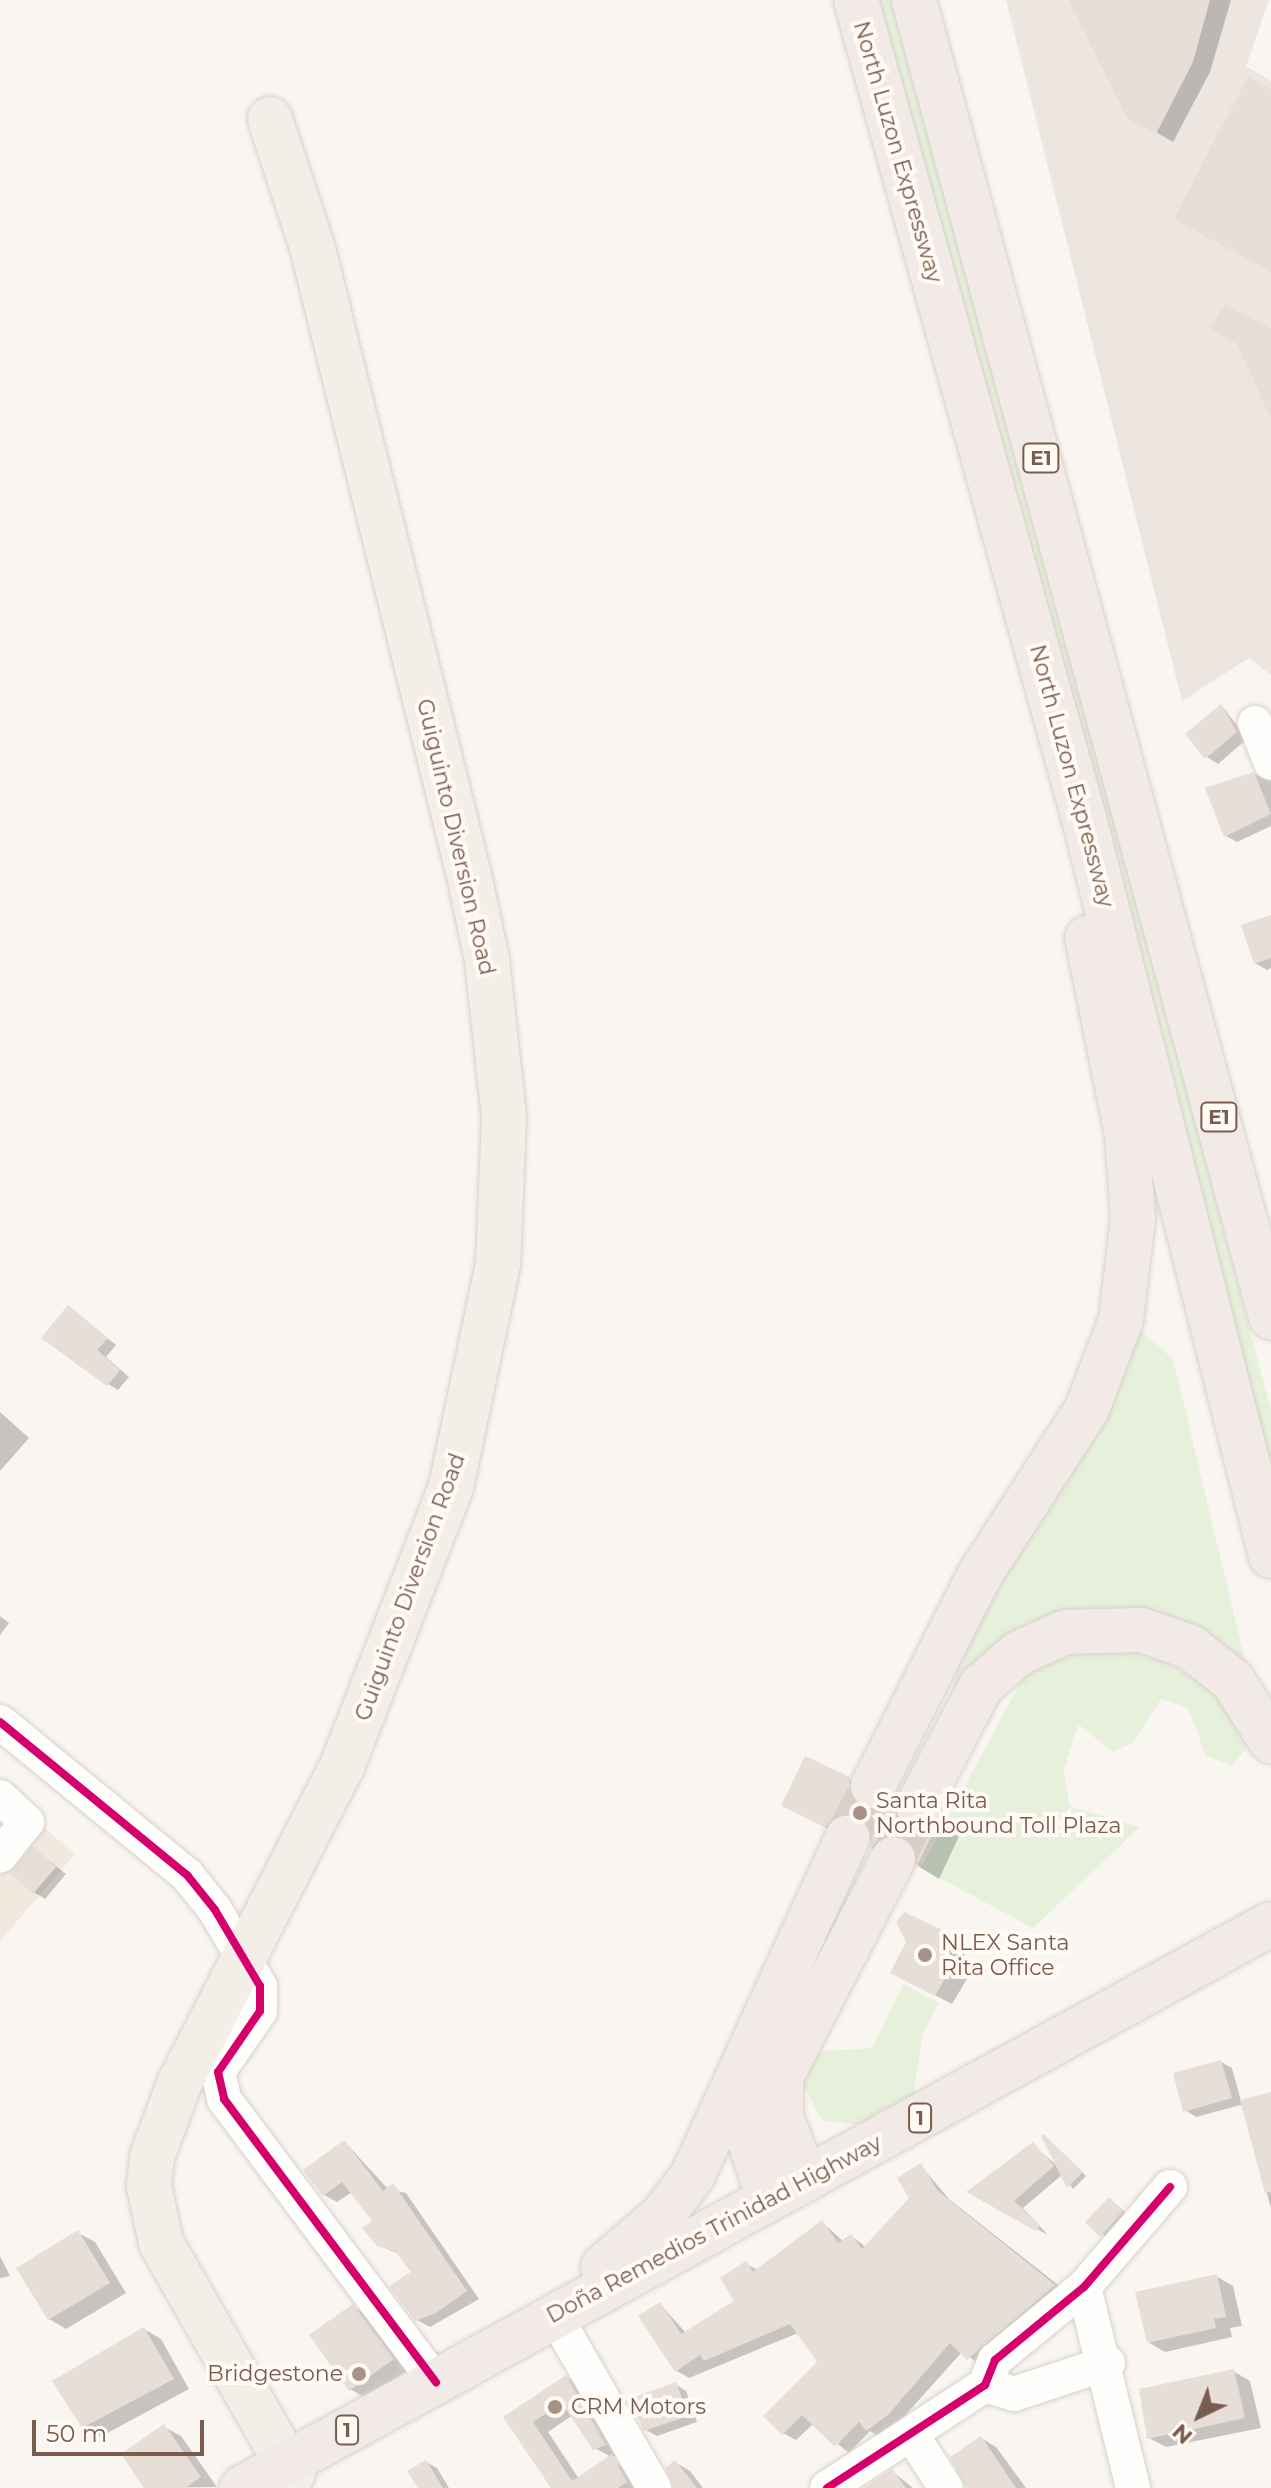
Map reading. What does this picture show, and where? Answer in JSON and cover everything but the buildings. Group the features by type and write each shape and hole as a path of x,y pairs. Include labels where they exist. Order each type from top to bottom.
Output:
{"highway":[{"name":"North Luzon Expressway","path":"856,0 1085,822 1271,1556"},
{"name":"E1","path":"914,0 1271,1317"},
{"path":"873,1786 979,1576 1087,1409 1121,1320 1133,1218 1127,1134 1075,879 1085,822"},
{"path":"918,1806 981,1686 1019,1653 1075,1631 1141,1630 1190,1647 1233,1681 1271,1741"},
{"path":"562,2310 684,2189 847,1838"},
{"path":"787,2189 781,2077 893,1859"},
{"name":"Doña Remedios Trinidad Highway","path":"242,2488 1271,1924"},
{"path":"747,2059 748,2135 787,2189"}],"main road":[{"name":"Guiguinto Diversion Road","path":"270,119 313,250 475,903 497,1043 504,1196 486,1337 451,1487 342,1766 242,1955 169,2106 149,2186 174,2271 293,2474"}],"street":[{"path":"1255,723 1271,763"},
{"path":"3,1732 187,1875 242,1955 260,1986 260,2011 218,2072 224,2099 436,2382"},
{"path":"0,1797 27,1822 0,1856"},
{"path":"827,2488 985,2385 995,2360 1084,2287 1170,2187"},
{"path":"1084,2287 1108,2363 1133,2488"},
{"path":"562,2310 646,2485"},
{"path":"985,2385 1014,2394 1108,2363"},
{"path":"911,2434 946,2488"}],"shaded area":[{"path":"1006,0 1269,0 1246,66 1271,81 1271,675 1249,658 1182,701"},
{"path":"0,1790 75,1854 0,1941"}],"green space":[{"path":"862,0 890,0 1083,699 1271,1410 1271,1510"},
{"path":"1137,1327 1173,1359 1246,1665 1215,1647 987,1652 953,1689 960,1662"},
{"path":"1066,1649 1149,1651 1218,1693 1248,1724 1245,1750 1232,1765 1206,1756 1188,1708 1161,1699 1133,1743 1113,1752 1078,1724 1064,1770 1069,1806 1140,1827 1033,1928 921,1868 1022,1679"},
{"path":"903,1984 939,2003 923,2033 913,2097 867,2125 823,2121 799,2079 810,2059 825,2051 872,2048"}],"tunnel":[{"path":"847,1838 873,1786"},
{"path":"893,1859 918,1806"}],"cycle path":[{"path":"0,1722 187,1875 215,1910 260,1986 260,2011 218,2072 224,2099 436,2382"},
{"path":"827,2488 985,2385 995,2360 1084,2287 1170,2187"}],"place":[{"name":"Santa Rita Northbound Toll Plaza","path":"860,1813"},
{"name":"NLEX Santa Rita Office","path":"925,1955"},
{"name":"Bridgestone","path":"359,2374"},
{"name":"CRM Motors","path":"555,2407"}]}
